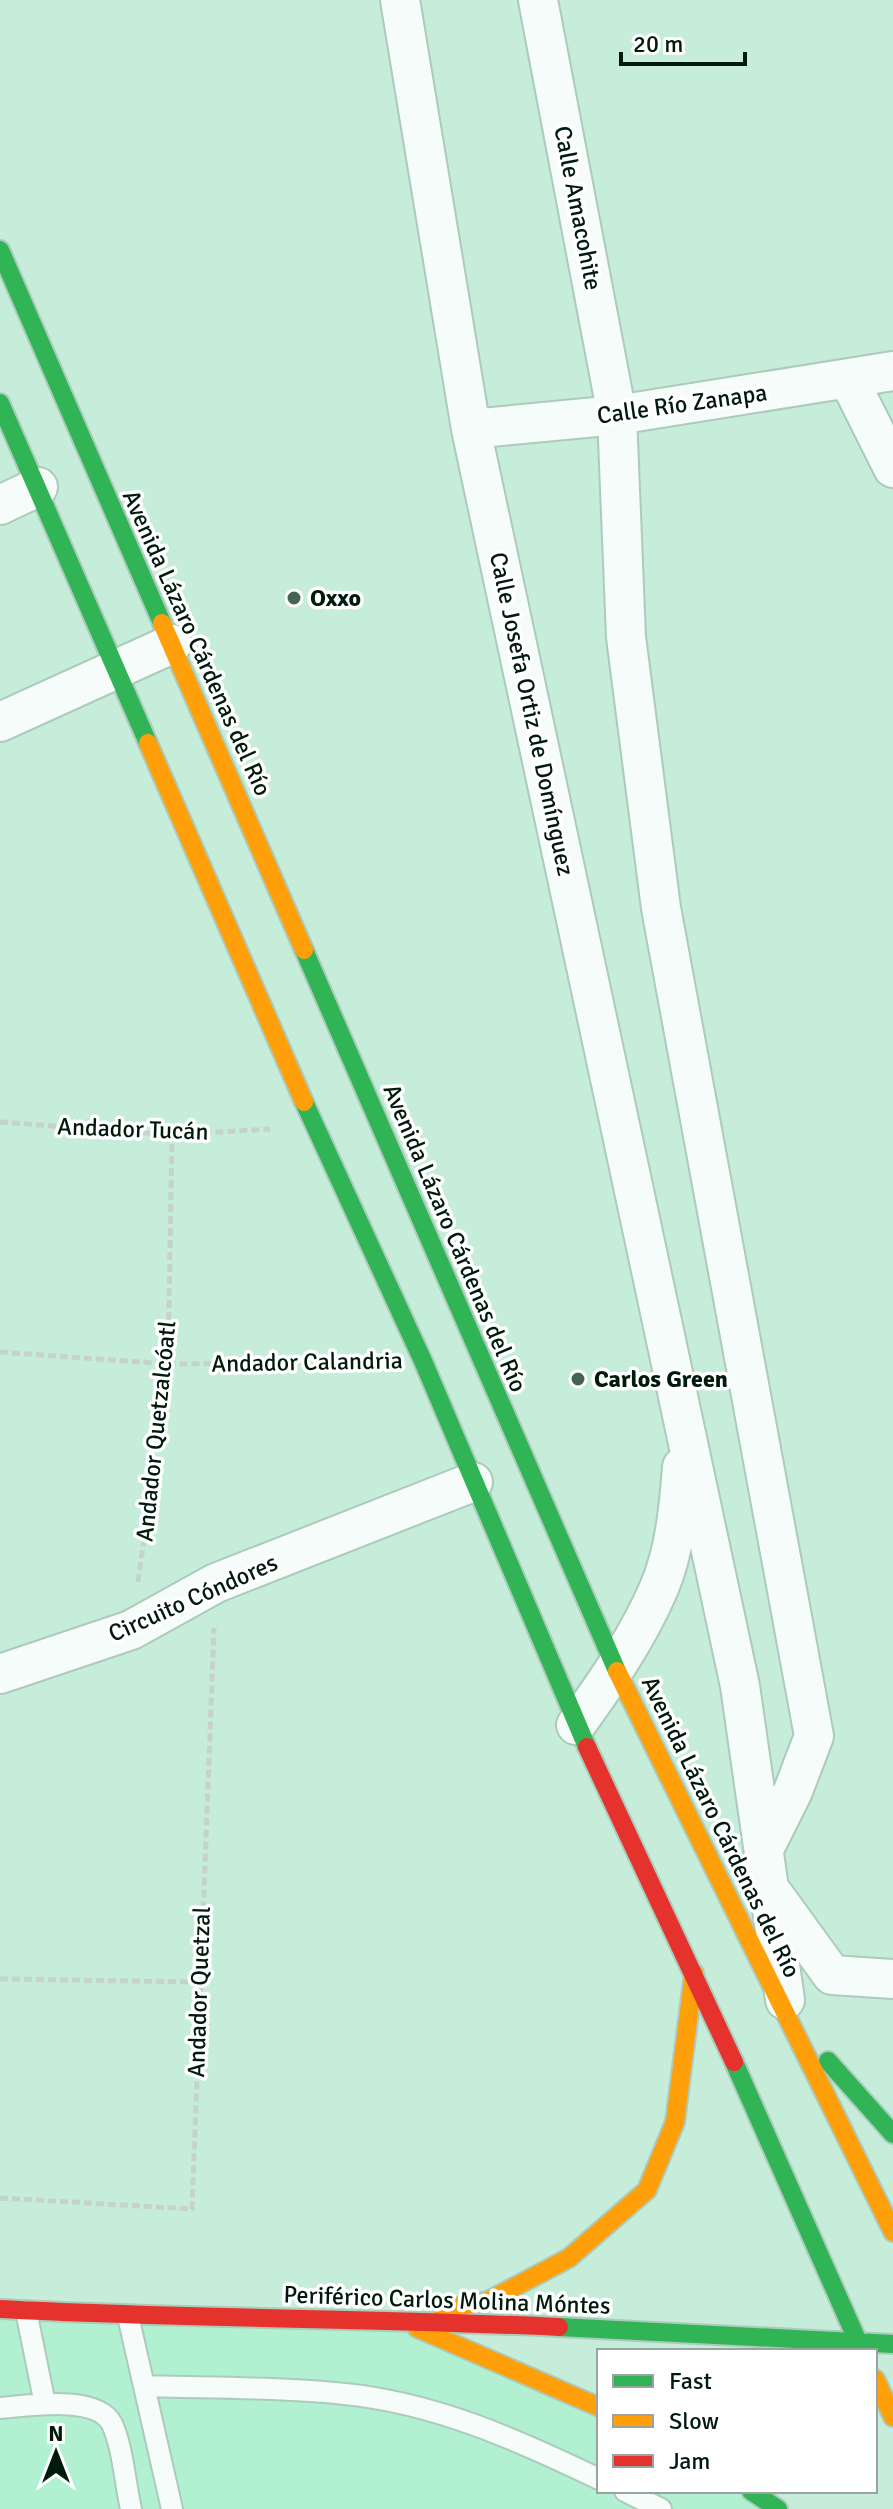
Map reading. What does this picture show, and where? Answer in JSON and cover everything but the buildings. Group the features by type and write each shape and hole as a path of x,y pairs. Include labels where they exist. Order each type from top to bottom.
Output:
{"main road":[{"name":"Avenida Lázaro Cárdenas del Río","path":"0,250 616,1668 893,2232"},
{"path":"0,403 118,668 314,1126 423,1361 576,1725 694,1973 860,2347"},
{"path":"396,2319 488,2301 569,2258 647,2190 675,2122 694,1973"},
{"path":"787,2015 893,2134"},
{"name":"Periférico Carlos Molina Móntes","path":"0,2309 128,2316 396,2319 860,2347 893,2344"},
{"path":"396,2319 597,2406"},
{"path":"877,2383 893,2417"},
{"path":"754,2493 778,2509"}],"street":[{"name":"Calle Josefa Ortiz de Domínguez","path":"400,0 471,429 740,1686 787,2015"},
{"name":"Calle Amacohite","path":"538,0 617,415 626,637 661,908 814,1736 793,1791 765,1847"},
{"name":"Calle Río Zanapa","path":"471,429 617,415 893,371"},
{"path":"849,380 893,468"},
{"path":"0,505 38,487"},
{"path":"0,722 172,644"},
{"path":"576,1725 616,1668 660,1586 679,1509 686,1424"},
{"name":"Circuito Cóndores","path":"0,1674 131,1630 216,1583 473,1482"},
{"path":"770,1889 832,1975 893,1979"}],"lane":[{"path":"26,2311 45,2404"},
{"path":"128,2316 172,2509"},
{"path":"144,2386 348,2394 395,2403 511,2437 597,2478"},
{"path":"0,2408 81,2405 98,2411 111,2422 131,2509"},
{"path":"629,2493 661,2509"}],"path":[{"name":"Andador Tucán","path":"0,1122 172,1135 314,1126"},
{"name":"Andador Quetzalcóatl","path":"131,1630 168,1364 172,1135"},
{"name":"Andador Calandria","path":"0,1352 168,1364 423,1361"},
{"name":"Andador Quetzal","path":"0,2198 192,2209 216,1583"},
{"path":"0,1979 199,1982"}],"shaded area":[{"path":"0,2309 396,2319 597,2407 597,2493 752,2493 777,2509 0,2509"}],"traffic: fast":[{"path":"0,250 162,623"},
{"path":"0,403 148,743"},
{"path":"304,950 617,1671"},
{"path":"304,1102 423,1361 587,1747"},
{"path":"828,2061 893,2134"},
{"path":"734,2062 861,2349"},
{"path":"559,2327 893,2344"},
{"path":"754,2493 778,2509"}],"traffic: slow":[{"path":"162,623 304,950"},
{"path":"148,743 304,1102"},
{"path":"617,1671 893,2232"},
{"path":"443,2310 488,2301 569,2258 647,2190 675,2122 694,1973"},
{"path":"417,2328 597,2406"},
{"path":"877,2383 893,2417"}],"traffic: jam":[{"path":"587,1747 734,2062"},
{"path":"0,2309 559,2327"}],"place":[{"name":"Oxxo","path":"294,598"},
{"name":"Carlos Green","path":"578,1379"}]}
